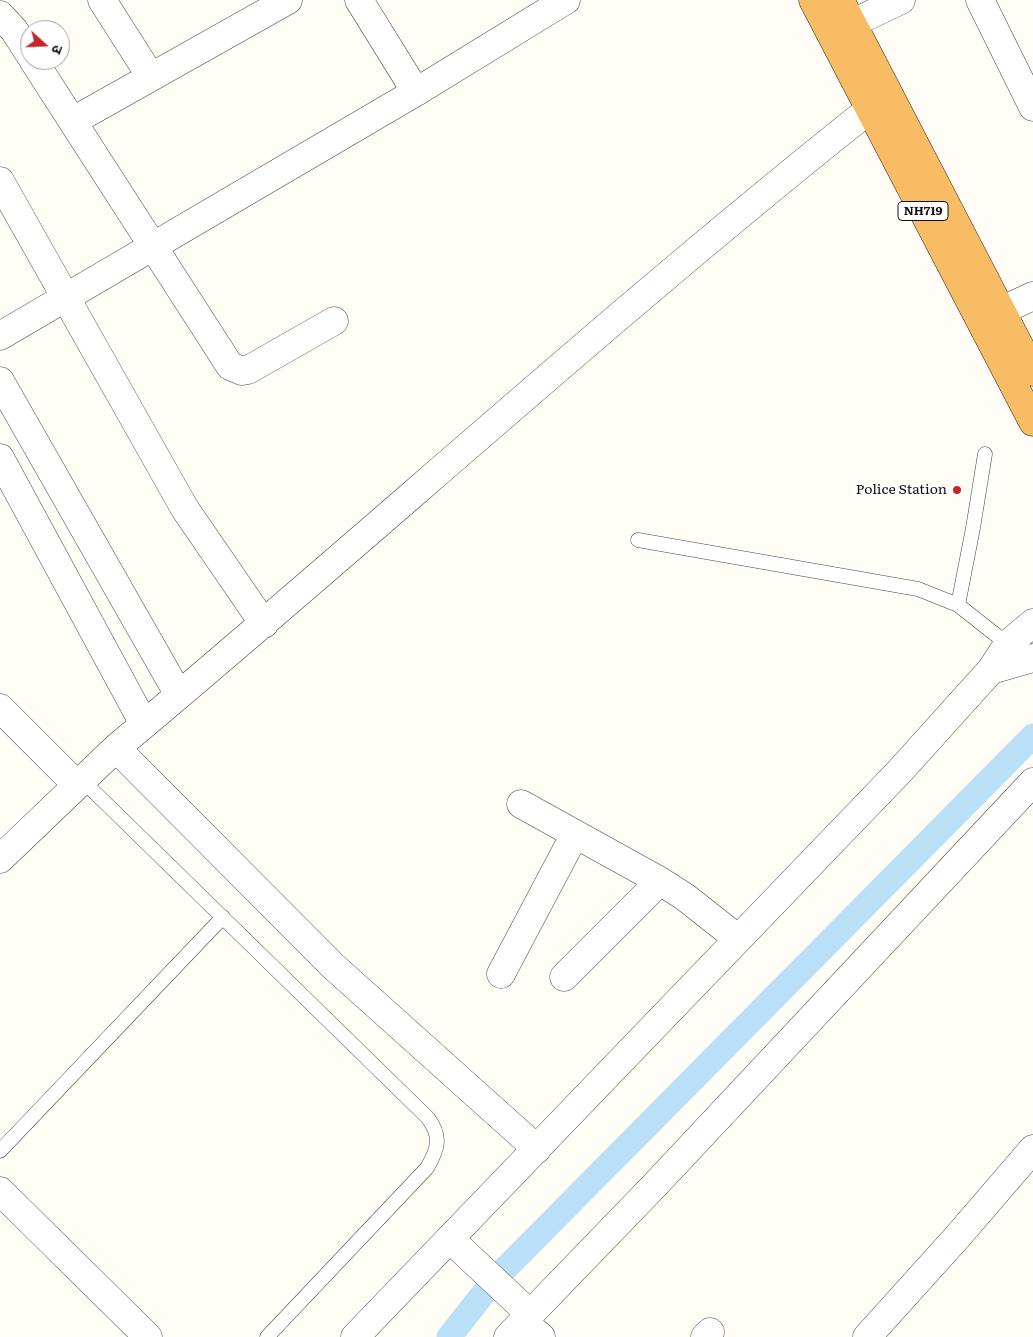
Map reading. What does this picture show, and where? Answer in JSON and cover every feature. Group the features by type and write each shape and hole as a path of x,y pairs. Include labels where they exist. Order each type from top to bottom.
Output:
{"highway":[{"name":"NH719","path":"813,0 842,29 1001,311 1033,372"},
{"name":"NH719","path":"840,0 842,29 870,109 1033,422"}],"street":[{"path":"102,0 151,77"},
{"path":"359,0 416,92"},
{"path":"0,336 416,92 566,0"},
{"path":"842,29 901,0"},
{"path":"980,0 1033,107"},
{"path":"73,121 276,3"},
{"path":"0,15 20,39"},
{"path":"40,70 154,246 224,360 237,370 248,370 334,321"},
{"path":"5,845 80,782 144,724 264,624 630,306 779,181 870,109"},
{"path":"0,181 185,509 264,624"},
{"path":"1001,311 1033,296"},
{"path":"0,381 179,695"},
{"path":"0,458 144,724"},
{"path":"355,1337 737,938 899,772 991,670 1022,654 1033,623"},
{"path":"0,708 80,782"},
{"path":"116,748 332,966 537,1149"},
{"path":"450,1239 508,1293 525,1327 654,1186 1033,782"},
{"path":"521,804 660,880 737,938"},
{"path":"501,974 574,834"},
{"path":"564,977 660,880"},
{"path":"867,1337 960,1235 1033,1149"},
{"path":"0,1191 148,1337"}],"lane":[{"path":"958,605 972,537 985,454"},
{"path":"638,540 887,582 918,589 958,605 1022,654"},
{"path":"80,782 223,917 428,1118 437,1135 438,1144 427,1168 267,1337"},
{"path":"0,1151 223,917"}],"waterway":[{"path":"449,1337 495,1279 1033,736"}],"place":[{"name":"Police Station","path":"957,490"}]}
